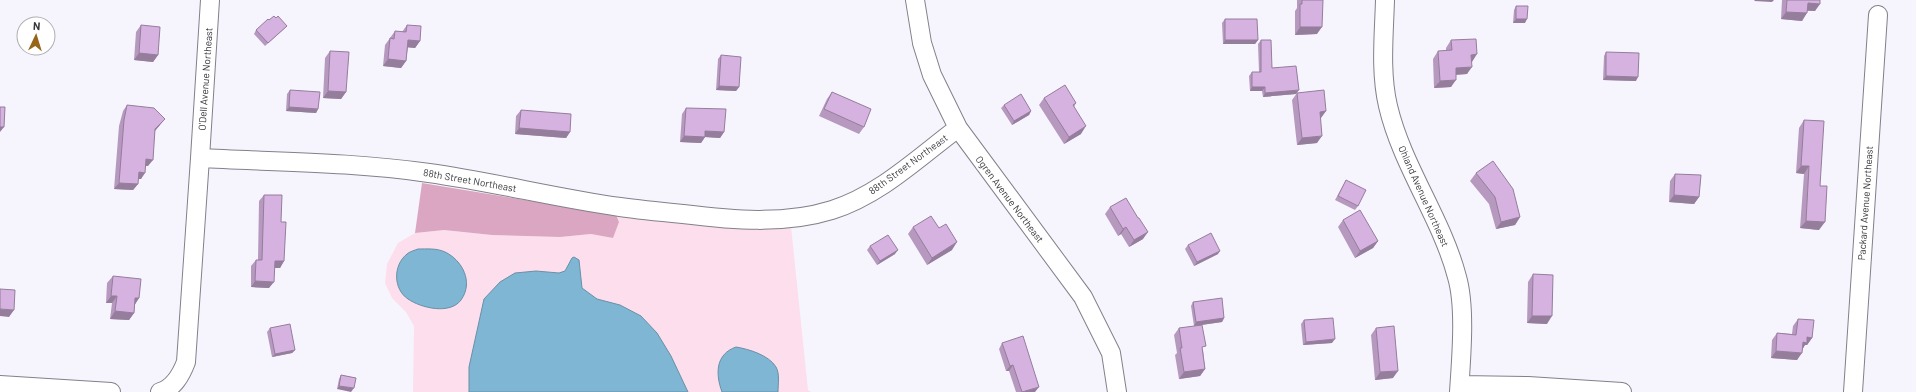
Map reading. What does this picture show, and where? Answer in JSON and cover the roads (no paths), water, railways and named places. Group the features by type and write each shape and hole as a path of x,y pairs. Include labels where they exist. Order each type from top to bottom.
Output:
{"street":[{"name":"O'Dell Avenue Northeast","path":"200,158 210,0"},
{"name":"Ogren Avenue Northeast","path":"915,0 922,43 932,75 958,128 1083,297 1111,353 1117,392"},
{"name":"Ohland Avenue Northeast","path":"1385,0 1384,78 1388,105 1397,136 1452,260 1460,287 1462,308 1459,388"},
{"name":"Packard Avenue Northeast","path":"1853,392 1878,14"},
{"name":"88th Street Northeast","path":"200,158 388,168 464,178 620,207 707,217 774,220 803,217 833,210 859,199 889,181 958,128"},
{"path":"160,392 166,390 176,382 186,362 200,158"},
{"path":"0,385 111,392"},
{"path":"1459,388 1528,386 1622,392"}],"water":[{"path":"418,249 432,249 445,252 456,260 461,266 466,279 466,286 465,293 456,305 443,309 428,307 420,305 403,295 397,283 397,270 402,259 408,253"},
{"path":"574,257 579,260 582,288 597,299 620,305 641,316 657,333 671,356 688,392 469,392 469,367 484,299 500,282 515,273 536,271 559,273 565,271"},
{"path":"736,347 758,353 773,363 778,373 778,392 722,392 718,378 719,365 724,354"}]}
